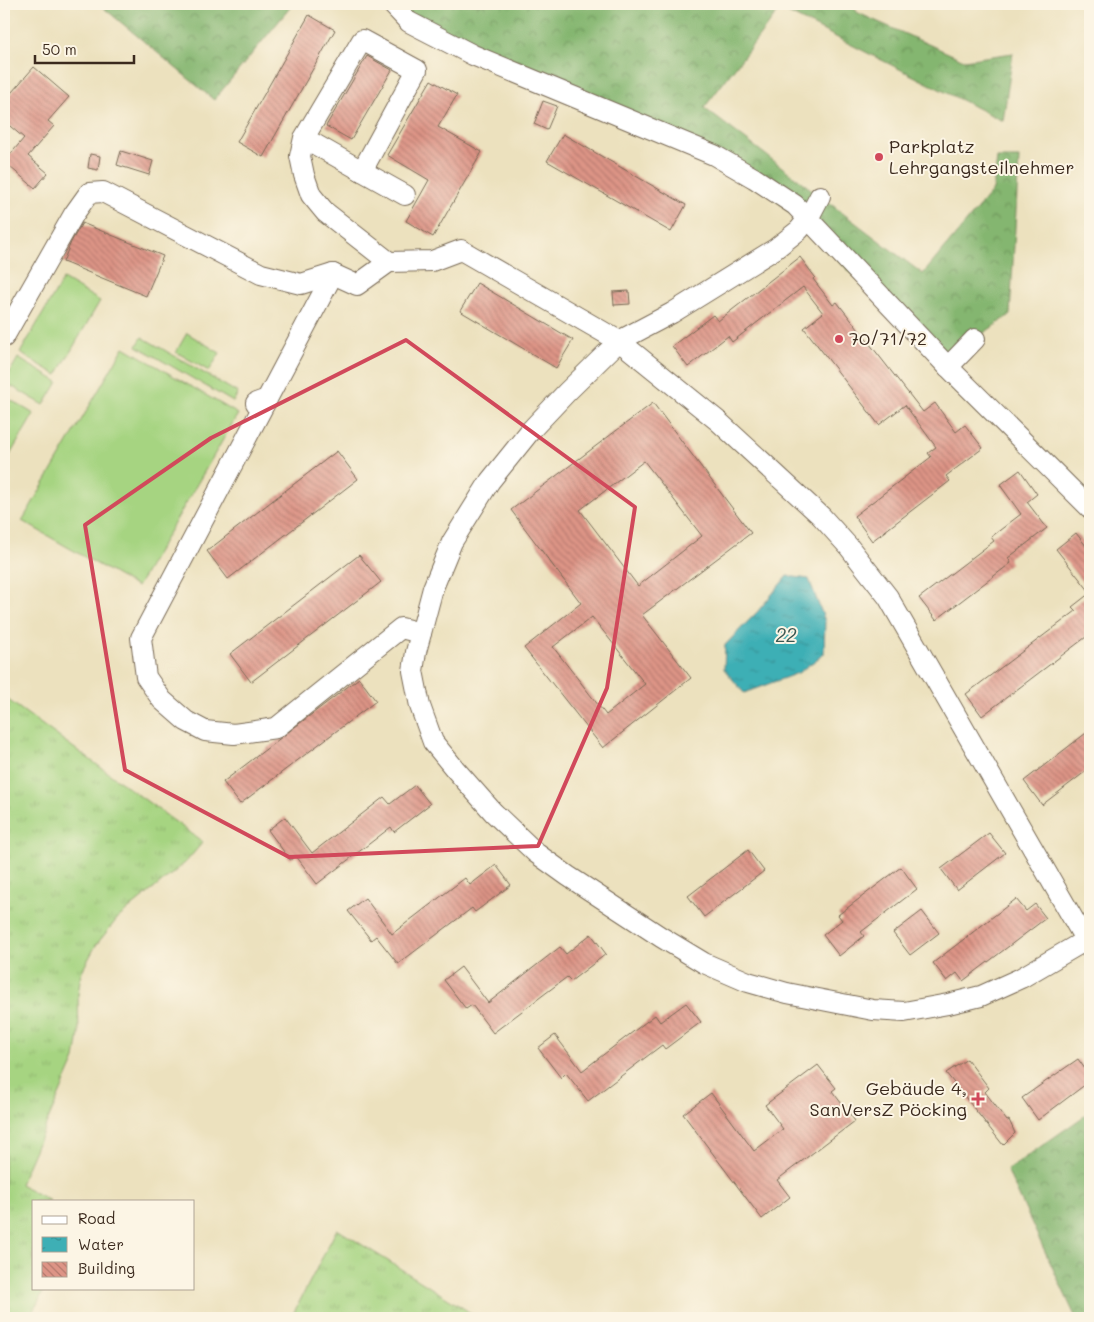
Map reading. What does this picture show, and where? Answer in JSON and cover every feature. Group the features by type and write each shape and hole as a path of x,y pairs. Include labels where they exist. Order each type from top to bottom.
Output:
{"street":[{"path":"392,4 409,22 473,55 714,155 787,199 795,205 948,366 1090,508"},
{"path":"362,171 417,70 362,40 304,138 300,156 311,195 325,212 389,262"},
{"path":"304,138 405,195"},
{"path":"4,337 74,214 89,193 103,192 261,274 301,284 333,274 357,284 389,262 432,262 461,250 619,341 718,421 821,516 849,547 888,597 1088,944 981,996 904,1012 873,1010 787,993 748,982 704,963 604,900 536,853 493,812 461,777 433,742 420,706 413,671 416,652 433,588 452,542 490,481 531,430 619,341 672,313 775,250 799,230 808,219 820,196"},
{"path":"333,274 260,402 141,638 146,677 162,700 186,721 205,731 234,734 276,728 401,628 422,633"},
{"path":"948,366 975,339"}],"highlighted area":[{"path":"406,340 635,507 607,688 538,846 289,857 125,770 85,525 211,438"}],"green space":[{"path":"99,4 293,4 214,100"},
{"path":"392,4 851,4 858,13 964,60 1013,53 1003,121 780,9 704,108 923,274 993,190 997,158 1019,158 1010,315 975,339 948,367 754,178 473,55"},
{"path":"63,279 100,301 57,375 20,353"},
{"path":"187,333 220,353 209,371 176,352"},
{"path":"142,337 238,393 233,402 137,346"},
{"path":"124,347 238,414 137,587 22,521"},
{"path":"18,358 58,382 44,405 4,382"},
{"path":"4,396 34,414 4,465"},
{"path":"4,697 203,842 185,863 118,918 96,945 81,973 78,995 79,1034 75,1059 20,1184 48,1200 32,1200 32,1290 44,1290 30,1318 4,1318"},
{"path":"1090,1112 1090,1318 1076,1318 1007,1170"},
{"path":"337,1229 479,1318 291,1318"}],"water":[{"name":"22","path":"787,576 809,579 825,621 824,654 798,673 744,693 724,669 725,645 758,611"}],"building":[{"path":"309,15 335,30 263,157 237,142"},
{"path":"367,56 392,70 351,140 326,126"},
{"path":"34,67 69,97 48,121 54,126 28,156 48,173 35,188 4,162 24,138 4,121 4,101"},
{"path":"431,80 457,95 438,127 482,152 433,237 406,221 429,180 387,155"},
{"path":"543,101 557,106 547,130 534,124"},
{"path":"563,134 686,205 671,232 547,161"},
{"path":"121,151 153,161 149,175 117,165"},
{"path":"90,154 100,156 98,170 88,168"},
{"path":"82,223 163,256 146,296 63,262 71,242"},
{"name":"70/71/72","path":"800,257 815,277 813,279 833,305 837,302 923,412 935,403 956,432 965,425 983,448 946,476 950,481 872,541 854,516 931,457 928,453 936,447 905,405 879,425 804,328 823,313 803,287 732,342 728,336 688,367 672,346 713,315 718,321"},
{"path":"477,283 573,340 556,368 460,311"},
{"path":"629,291 630,304 614,305 613,292"},
{"path":"653,403 751,533 642,615 691,678 603,748 524,648 581,603 511,510","holes":["644,461 702,536 638,586 580,510","592,617 645,684 606,715 553,647"]},
{"path":"337,451 358,479 228,579 207,551"},
{"path":"1020,470 1037,494 1027,502 1047,528 1008,558 1011,563 936,620 919,598 994,541 991,537 1021,514 1000,485"},
{"path":"1076,533 1090,551 1090,592 1056,549"},
{"path":"359,555 381,582 251,682 230,654"},
{"path":"1090,593 1090,634 982,716 966,694 1076,611 1072,607"},
{"path":"359,678 376,701 240,804 223,782"},
{"path":"1090,730 1090,768 1042,805 1024,781"},
{"path":"415,785 430,804 394,832 391,827 317,884 296,856 290,860 268,830 285,817 312,853 384,797 390,804"},
{"path":"989,833 1005,853 957,890 941,869"},
{"path":"748,850 764,871 704,917 688,896"},
{"path":"496,865 511,885 475,912 472,908 398,964 376,936 371,940 348,911 365,898 392,934 465,878 470,885"},
{"path":"901,867 917,889 861,932 864,936 839,956 823,935 842,920 838,915"},
{"path":"1016,899 1026,911 1035,904 1046,918 963,981 957,973 947,981 933,963"},
{"path":"922,911 939,933 910,955 893,933"},
{"path":"591,934 606,954 571,981 567,977 493,1033 472,1005 466,1009 444,980 461,967 488,1003 560,947 566,954"},
{"path":"686,1003 701,1022 665,1049 662,1045 588,1101 566,1073 561,1078 538,1048 555,1035 582,1071 655,1015 660,1022"},
{"name":"Gebäude 4, SanVersZ Pöcking","path":"967,1059 989,1088 985,1092 1007,1121 1009,1120 1015,1133 1003,1145 946,1073"},
{"path":"1078,1059 1090,1076 1090,1081 1038,1120 1022,1098"},
{"path":"818,1065 836,1088 832,1091 855,1121 777,1180 790,1197 762,1219 683,1114 711,1093 754,1151 783,1129 765,1105"}],"place":[{"name":"Parkplatz Lehrgangsteilnehmer","path":"879,157"},
{"name":"70/71/72","path":"839,339"},
{"name":"Gebäude 4, SanVersZ Pöcking","path":"978,1099"}]}
